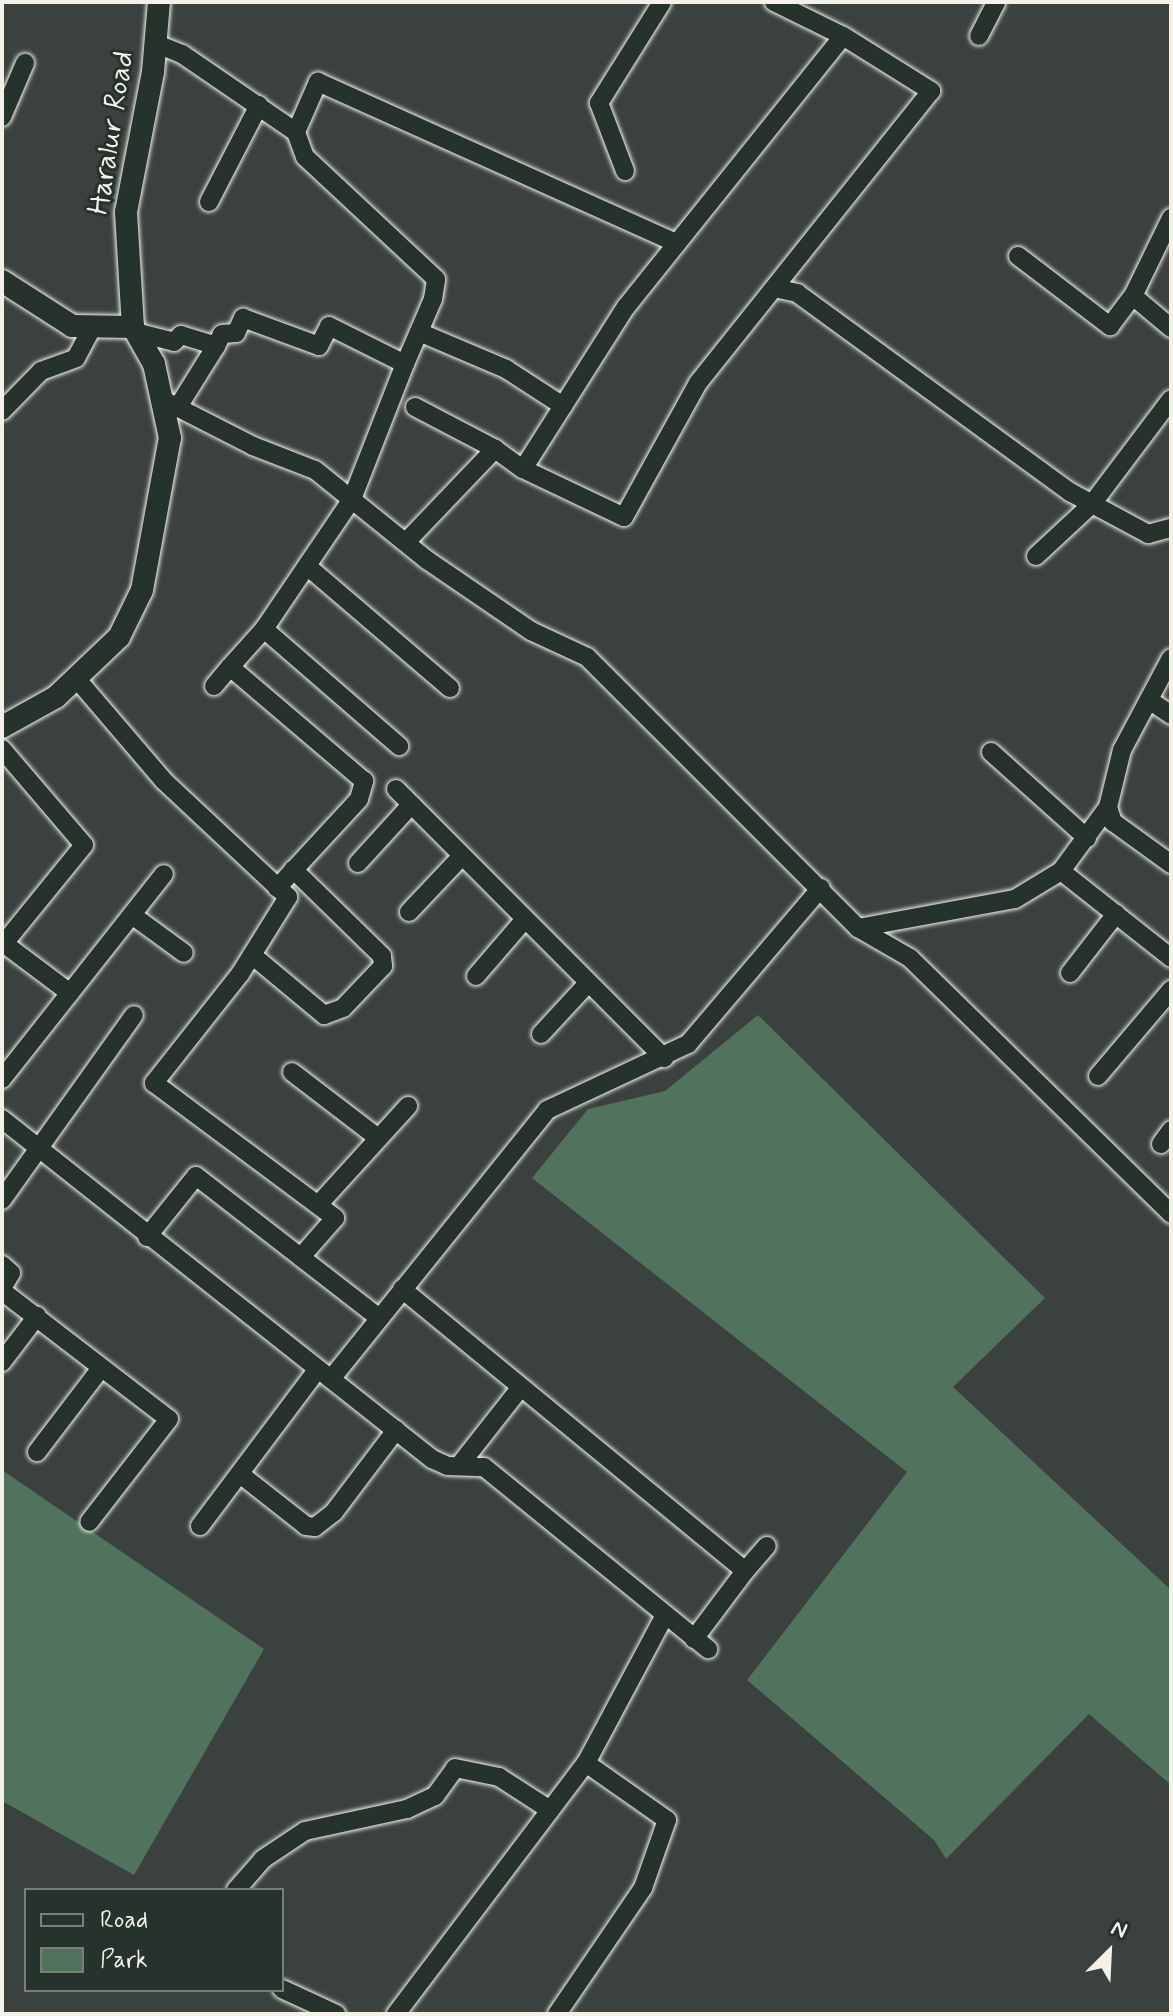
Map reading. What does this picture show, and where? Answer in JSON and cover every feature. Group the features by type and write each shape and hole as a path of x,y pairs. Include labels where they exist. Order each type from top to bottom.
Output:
{"street":[{"name":"Haralur Road","path":"2,727 56,697 119,637 142,590 170,438 172,404 136,330 126,212 157,44 159,2"},
{"path":"625,171 599,103 662,2"},
{"path":"415,407 495,449 523,469 624,517 698,383 931,91 843,36 774,2"},
{"path":"979,36 996,2"},
{"path":"523,469 626,307 843,36"},
{"path":"157,44 259,105 296,132 305,157 436,279 419,332 352,499 264,629 214,686"},
{"path":"2,117 25,63"},
{"path":"296,132 318,82 677,243"},
{"path":"209,202 259,105"},
{"path":"1018,256 1110,326 1133,296 1171,218"},
{"path":"2,281 72,326 136,330 174,342 181,335 216,346"},
{"path":"774,288 797,293 955,412 1092,504 1148,534 1171,528"},
{"path":"1133,296 1171,328"},
{"path":"405,364 329,326 319,346 243,318 236,333 222,334 172,404 253,446 315,470 406,542 531,631 587,657 858,928 910,958 1171,1214"},
{"path":"2,411 41,371 76,358 93,326"},
{"path":"419,332 506,369 563,406"},
{"path":"1036,556 1092,504 1171,399"},
{"path":"406,542 495,449"},
{"path":"307,566 450,688"},
{"path":"264,629 399,746"},
{"path":"858,928 1015,899 1061,871 1108,807 1122,750 1171,658"},
{"path":"230,667 364,781 359,799 277,888"},
{"path":"76,678 164,781 288,897 252,955 154,1083 335,1218 301,1257"},
{"path":"1149,700 1171,715"},
{"path":"2,749 84,845 3,944 70,993"},
{"path":"991,752 1087,838"},
{"path":"396,789 664,1058"},
{"path":"358,863 411,805"},
{"path":"1108,807 1113,822 1171,864"},
{"path":"409,912 462,856"},
{"path":"252,955 324,1015 343,1008 383,966 382,956 293,869"},
{"path":"1061,871 1171,958"},
{"path":"2,1079 164,874"},
{"path":"200,1526 324,1374 379,1318 547,1110 577,1092 609,1084 688,1044 821,888"},
{"path":"1070,973 1116,914"},
{"path":"132,915 184,953"},
{"path":"476,976 525,919"},
{"path":"541,1034 588,983"},
{"path":"1098,1076 1171,990"},
{"path":"2,1200 134,1015"},
{"path":"292,1072 378,1138"},
{"path":"318,1205 408,1106"},
{"path":"2,1119 35,1150 432,1459 448,1466 462,1462 484,1467 701,1644 745,1571 767,1546"},
{"path":"147,1237 196,1176 379,1318"},
{"path":"2,1265 11,1273 2,1289 169,1419 89,1522"},
{"path":"402,1289 745,1571"},
{"path":"2,1362 37,1316"},
{"path":"37,1452 101,1368"},
{"path":"462,1462 521,1387"},
{"path":"240,1474 306,1526 315,1527 334,1512 396,1430"},
{"path":"396,2014 586,1763 665,1615"},
{"path":"557,2014 643,1888 667,1820 586,1763"},
{"path":"238,1888 263,1859 305,1831 407,1809 435,1796 455,1768 499,1777 550,1810"},
{"path":"284,1990 336,2014"}],"green space":[{"path":"758,1015 1045,1298 953,1387 1171,1590 1171,1785 1089,1714 946,1859 934,1840 747,1680 907,1472 532,1178 588,1109 665,1091"},
{"path":"2,1470 264,1649 134,1875 2,1801"}]}
